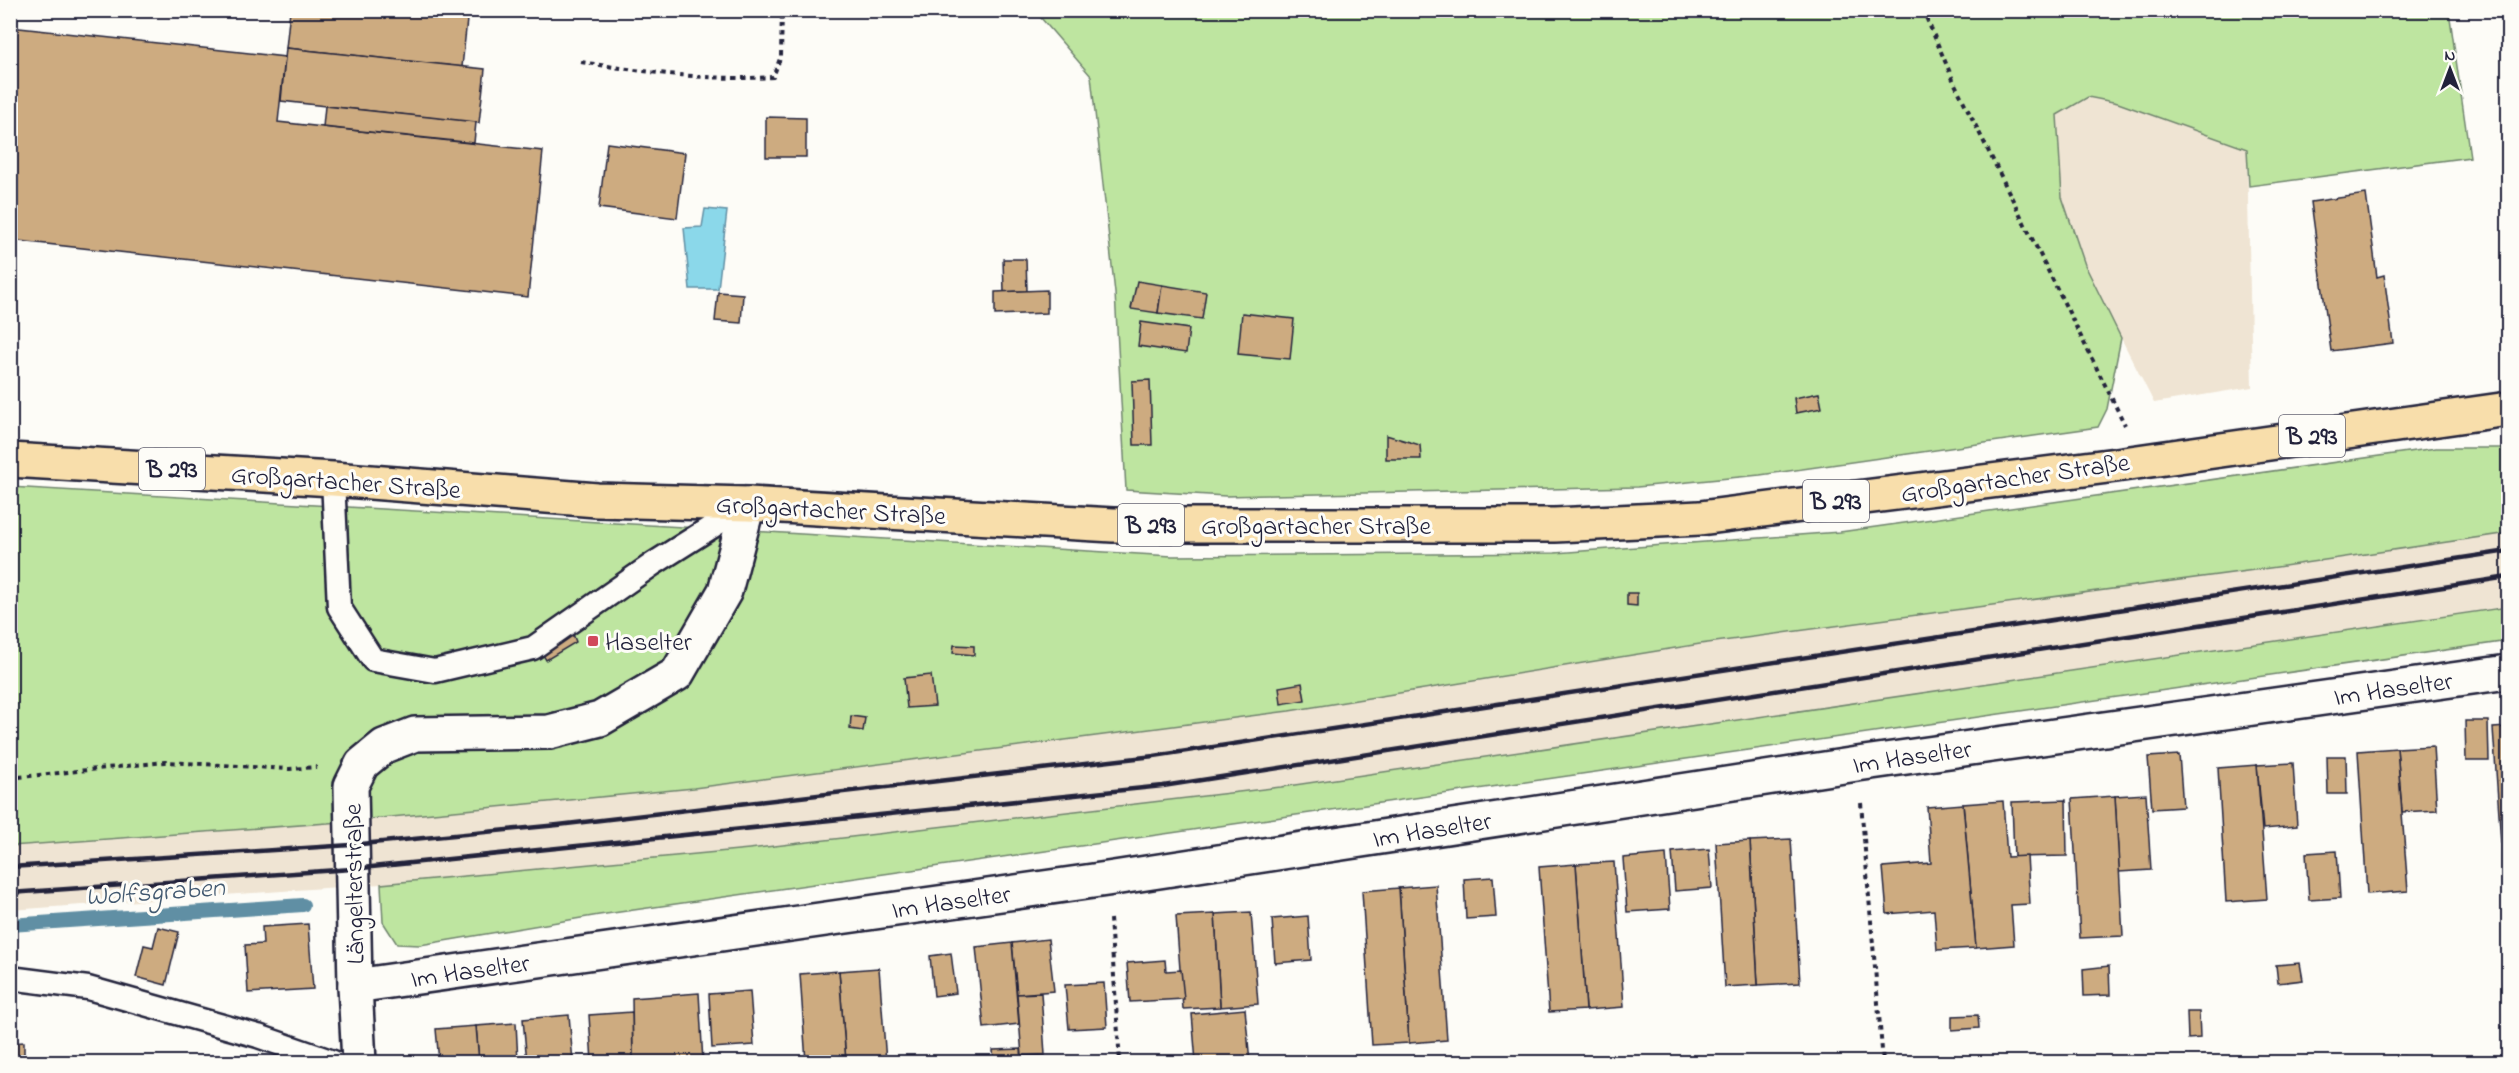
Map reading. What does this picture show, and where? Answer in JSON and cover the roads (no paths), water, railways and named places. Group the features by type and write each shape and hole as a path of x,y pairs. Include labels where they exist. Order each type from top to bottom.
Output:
{"main road":[{"name":"Großgartacher Straße","path":"10,460 333,479 597,500 748,504 1113,525 1556,525 1700,518 2508,409"}],"street":[{"name":"Längelterstraße","path":"359,1062 351,786 362,764 384,746 415,734 549,732 600,719 677,674 725,591 748,504"},
{"name":"Im Haselter","path":"355,986 1107,879 1857,764 2508,672"}],"lane":[{"path":"333,479 339,608 374,660 435,671 533,648 653,564 748,504"},
{"path":"10,978 88,988 258,1036 333,1062"}],"water":[{"path":"705,209 727,211 718,289 690,289 684,228 702,227"}],"waterway":[{"name":"Wolfsgraben","path":"10,925 303,905"}],"railway":[{"path":"10,867 351,845 558,825 1154,756 2508,551"},
{"path":"10,893 352,869 1163,786 2508,577"}],"place":[{"name":"Haselter","path":"593,641"}]}
